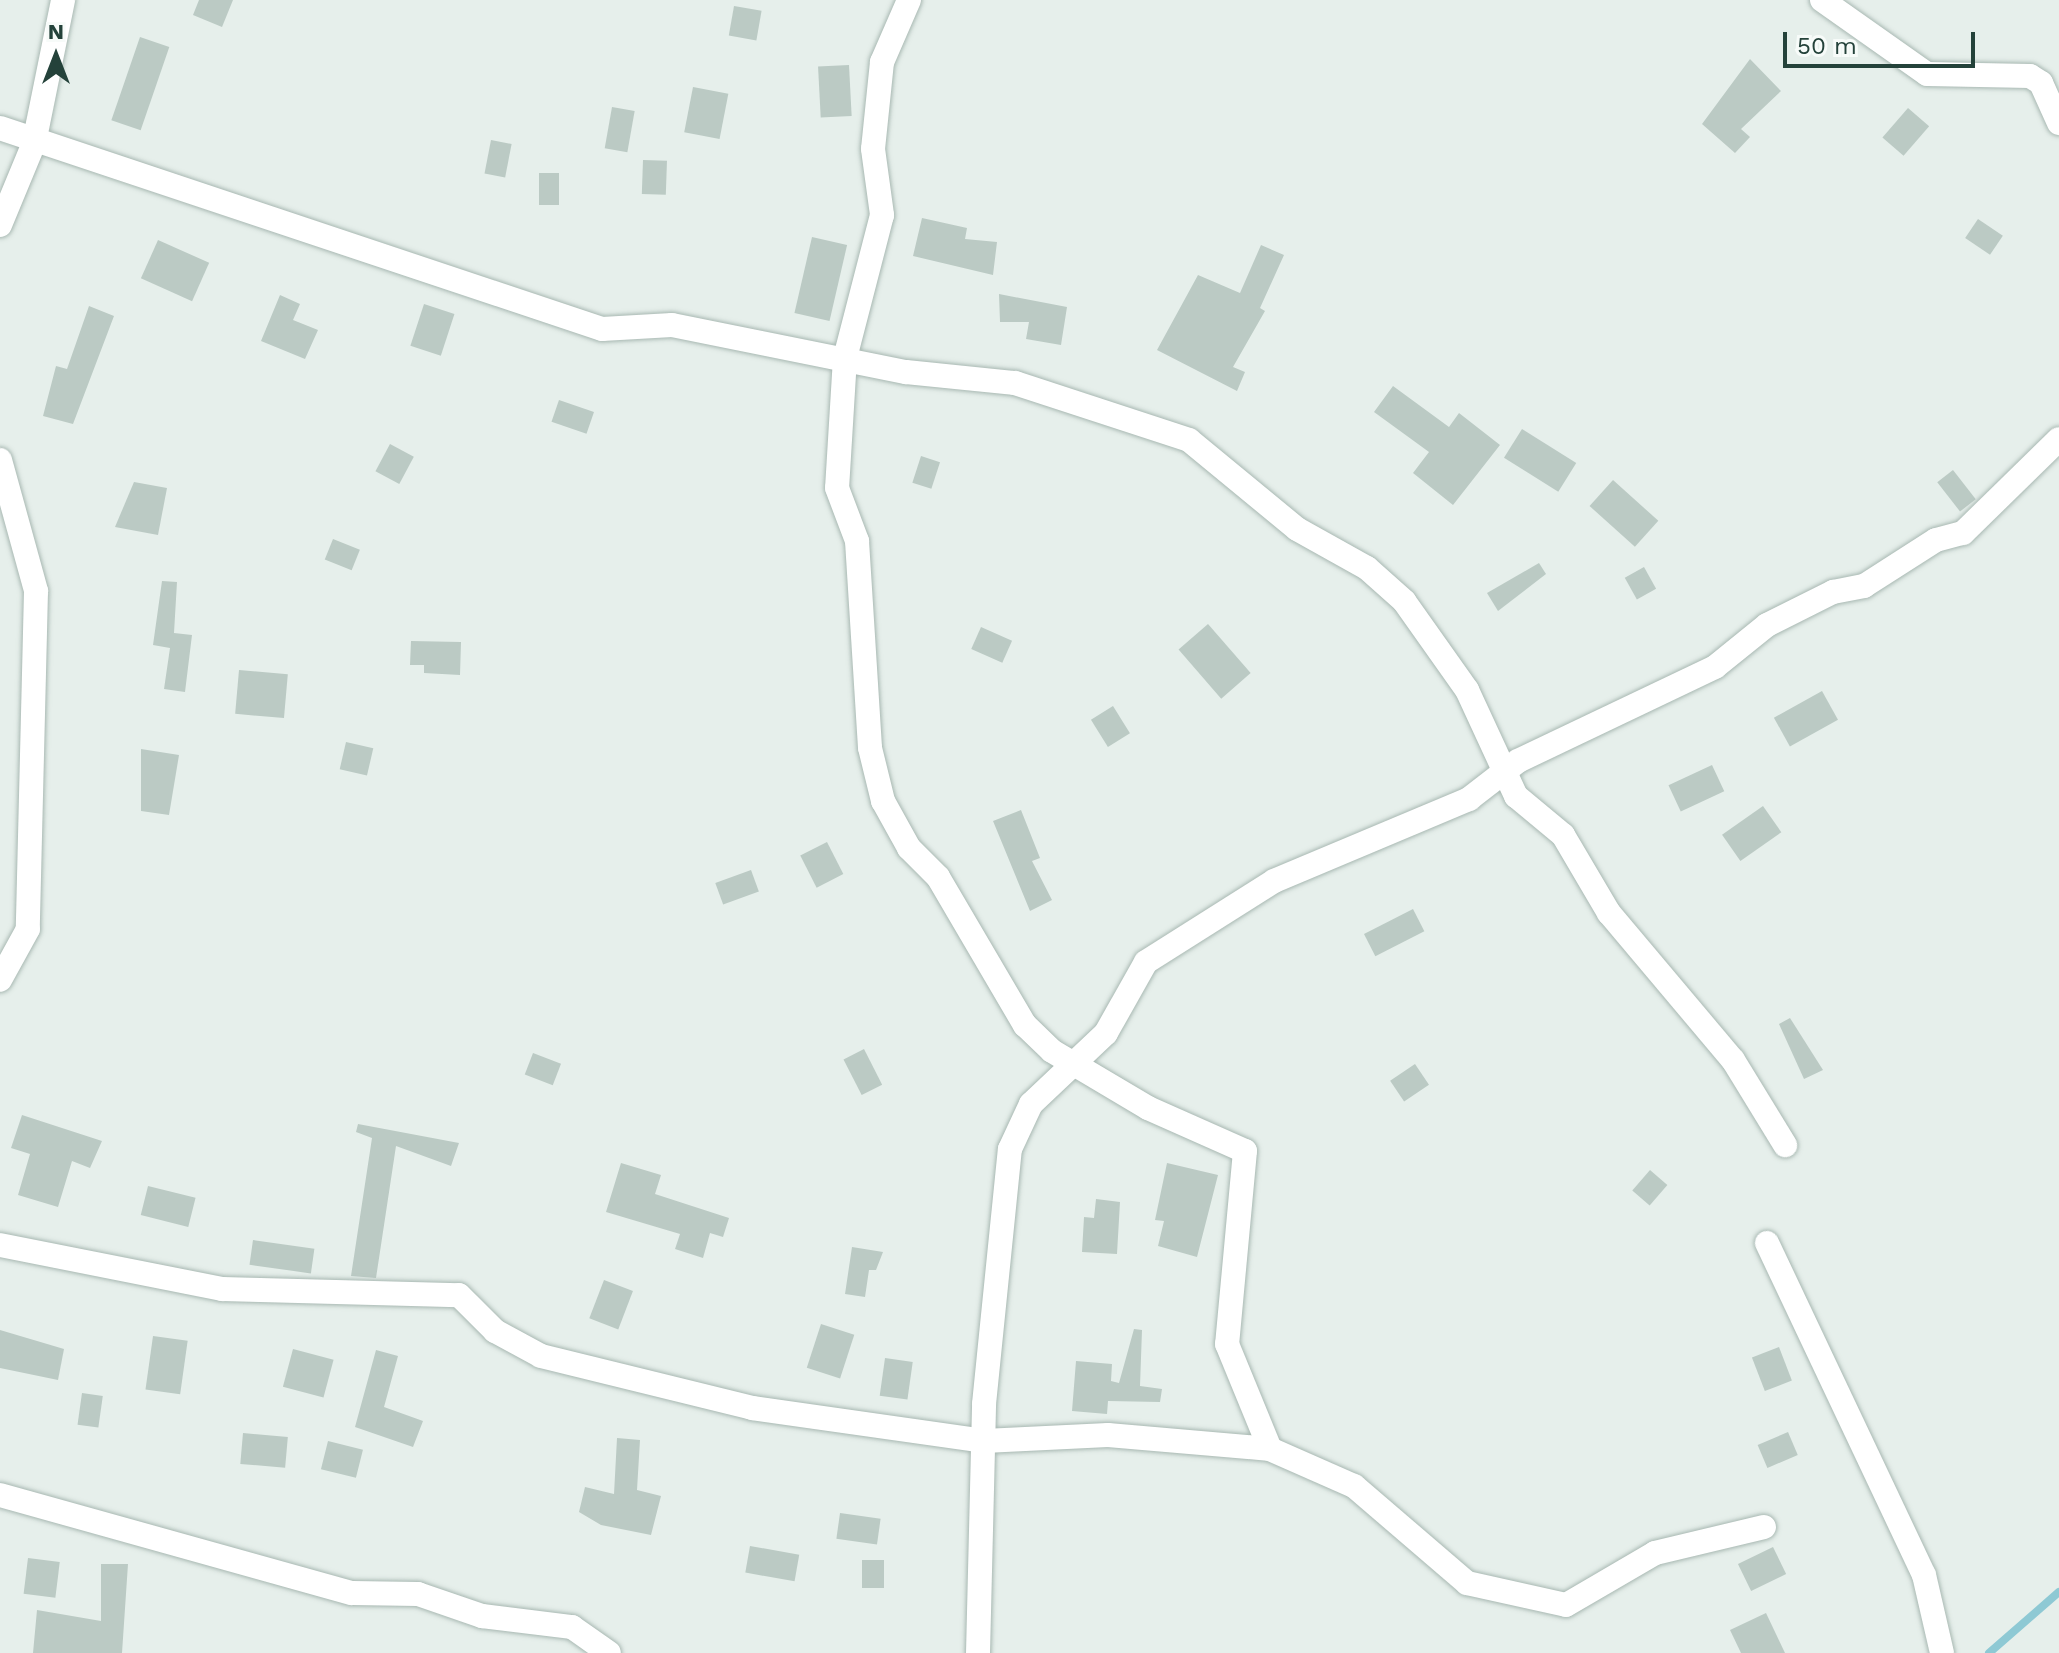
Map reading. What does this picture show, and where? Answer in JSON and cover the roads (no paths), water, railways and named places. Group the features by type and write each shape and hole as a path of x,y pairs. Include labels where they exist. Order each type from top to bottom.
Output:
{"street":[{"path":"0,225 34,143 63,0"},
{"path":"909,0 882,62 873,149 882,215 845,358 837,488 857,541 870,748 883,801 999,972 1025,1025 1072,1062 1148,1108 1245,1151 1227,1344 1270,1449"},
{"path":"1822,0 1927,74 2047,77 2059,123"},
{"path":"0,128 34,143 602,329 672,325 845,358 1015,383 1189,440 1297,529 1367,568 1404,601 1467,690 1516,796 1563,835 1609,913 1733,1060 1785,1145"},
{"path":"978,1653 984,1441 1010,1149 1031,1104 1106,1033 1146,962 1274,881 1469,799 1505,771 1715,667 1767,625 1833,592 1864,586 1936,540 1963,533 2059,439"},
{"path":"0,460 36,591 28,929 0,980"},
{"path":"1767,1243 1924,1575 1942,1653"},
{"path":"0,1245 222,1289 459,1295 495,1331 541,1356 752,1408 984,1441 1108,1435 1270,1449 1354,1486 1467,1583 1566,1605 1655,1553 1764,1527"},
{"path":"0,1495 352,1593 418,1594 482,1616 572,1627 609,1653"}],"waterway":[{"path":"1989,1653 2059,1592"}]}
